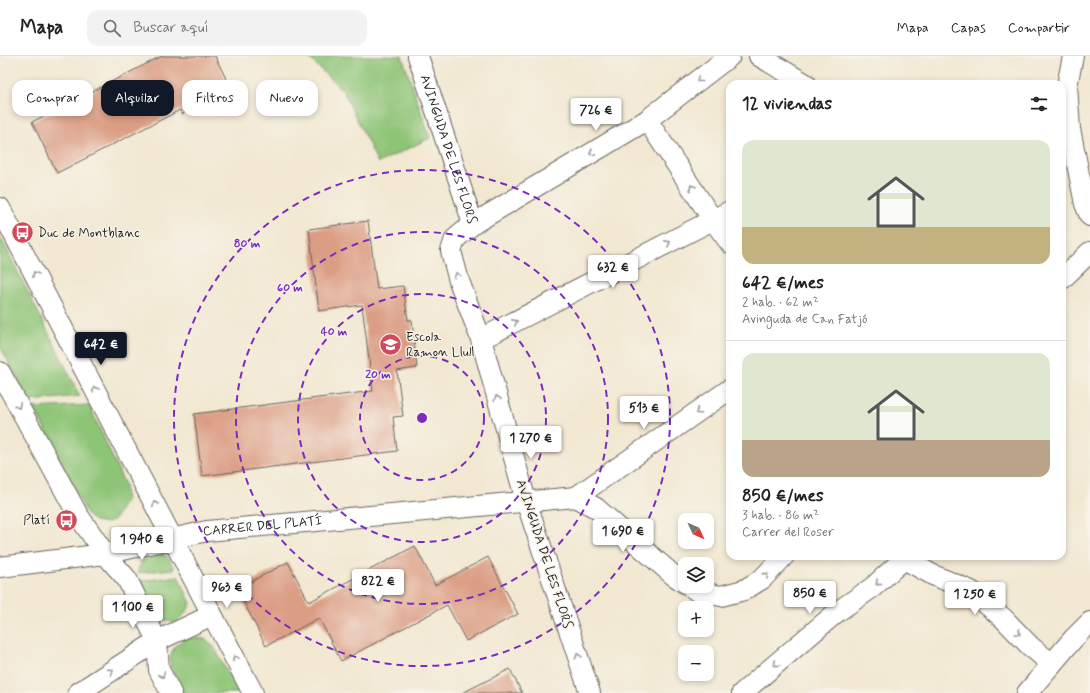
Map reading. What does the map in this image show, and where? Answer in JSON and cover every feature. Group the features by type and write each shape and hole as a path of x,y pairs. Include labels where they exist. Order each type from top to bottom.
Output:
{"street":[{"name":"AVINGUDA DE LES FLORS","path":"418,56 473,224 455,239 451,251 458,281 481,339 526,501 590,693"},
{"path":"473,224 647,120 730,56"},
{"path":"759,56 799,80"},
{"path":"1073,56 1067,86 1070,128 1069,158 1090,216"},
{"path":"647,120 722,216 726,230"},
{"path":"0,208 253,693"},
{"path":"481,339 722,216"},
{"path":"1066,275 1090,252"},
{"path":"2,380 78,515 105,554 127,579 156,642 159,670 171,693"},
{"path":"678,578 596,508 576,497 726,392"},
{"name":"CARRER DEL PLATÍ","path":"0,567 105,554 207,531 576,497"},
{"path":"707,593 721,596 744,590 762,579 780,560"},
{"path":"742,693 837,612 873,587 902,560"},
{"path":"907,560 933,575 971,591 1004,619 1030,646 1052,664"},
{"path":"78,693 156,642 212,615"},
{"path":"1035,689 1052,664 1090,622"}],"green space":[{"path":"307,56 402,56 430,138 378,163 343,91"},
{"path":"0,236 80,396 29,401 0,346"},
{"path":"89,405 125,485 126,501 114,520 107,523 95,521 88,516 34,408"},
{"path":"157,553 168,558 174,569 138,573 142,562"},
{"path":"178,576 191,603 180,619 175,623 164,620 140,581"},
{"path":"192,637 205,639 214,647 238,693 183,693 172,670 170,661 172,651 178,643"}],"building":[{"path":"162,56 215,56 227,80 182,80 182,114 180,110 174,113 174,80 115,80"},
{"path":"101,87 101,116 168,116 57,173 32,122 44,116 93,116 93,91"},
{"name":"Escola Ramon Llull","path":"368,221 377,289 403,286 408,320 412,320 417,368 397,371 403,416 393,417 397,451 202,476 194,414 373,391 362,305 319,311 309,229"},
{"path":"415,546 435,585 488,557 518,614 466,641 447,605 341,661 319,618 266,646 237,589 288,562 309,602"},
{"path":"510,669 522,693 462,693"}],"place":[{"name":"Duc de Montblanc","path":"23,233"},
{"name":"Escola Ramon Llull","path":"391,344"},
{"name":"Platí","path":"66,520"}]}
